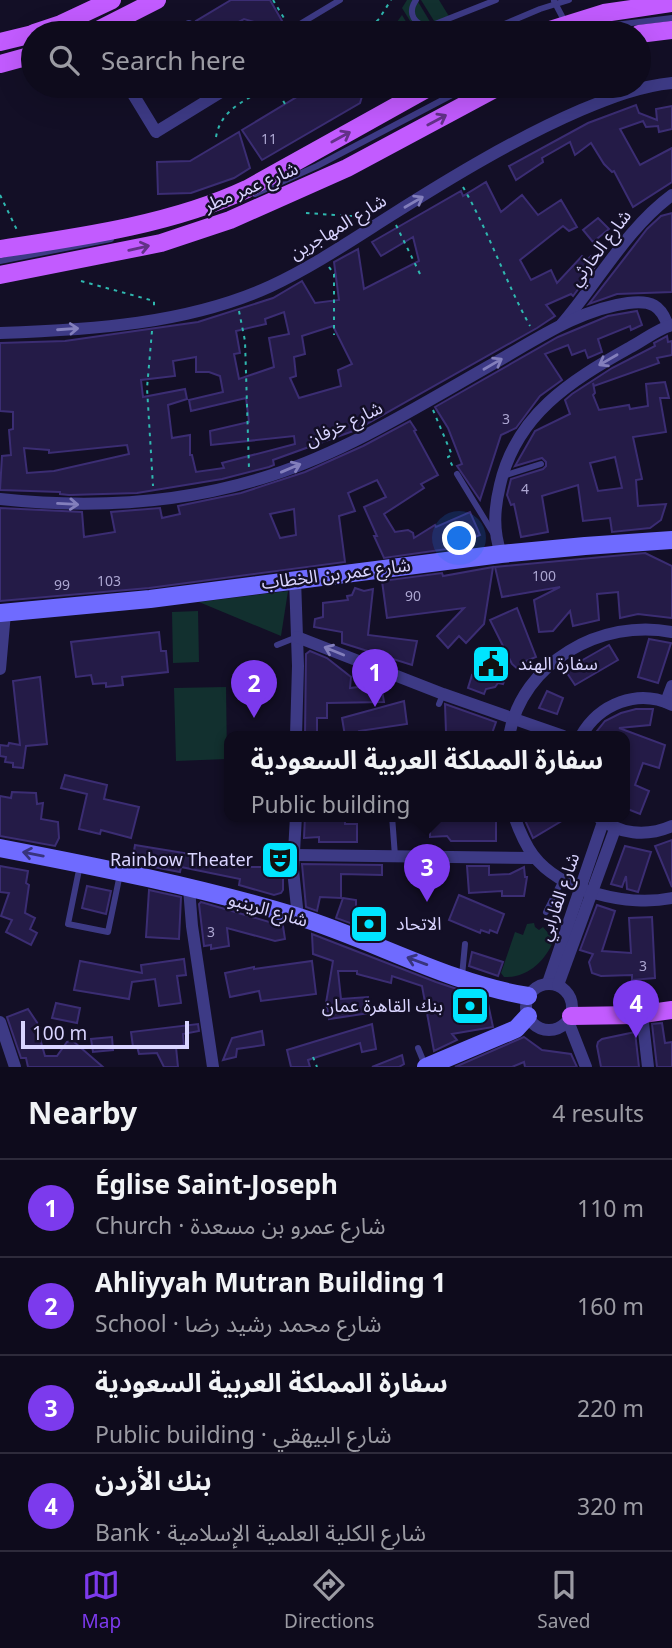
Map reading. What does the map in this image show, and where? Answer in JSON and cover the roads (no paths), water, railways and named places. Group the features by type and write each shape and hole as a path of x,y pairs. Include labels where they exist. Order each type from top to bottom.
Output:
{"main road":[{"path":"67,21 112,0"},
{"path":"116,21 157,0"},
{"path":"575,21 614,11 672,3"},
{"path":"651,32 672,30"},
{"path":"0,42 21,36"},
{"path":"0,64 21,58"},
{"name":"شارع عمر مطر","path":"0,249 115,230 225,199 410,98"},
{"name":"شارع عمر مطر","path":"0,275 160,243 230,220 347,168 478,98"},
{"path":"570,1014 595,1006 672,999"},
{"path":"570,1014 642,1014 672,1010"}],"street":[{"name":"شارع المهاجرين","path":"651,87 672,83"},
{"path":"135,98 156,132 211,98"},
{"name":"شارع المهاجرين","path":"0,333 76,329 153,319 237,300 273,285 322,258 512,144 565,117 612,98"},
{"name":"شارع الحارثي","path":"559,326 593,287 623,242 649,213 672,195"},
{"name":"شارع خرفان","path":"0,499 88,505 155,501 250,482 325,454 384,426 559,326 609,307 639,302 658,307 670,326"},
{"path":"498,546 495,506 502,476 524,427 546,403 579,378 670,326"},
{"name":"شارع عمر بن الخطاب","path":"3,613 150,599 498,546 672,540"},
{"path":"295,579 296,731"},
{"path":"0,669 3,613"},
{"path":"510,731 512,720 532,683 565,653 587,640 632,628 655,628 672,632"},
{"path":"297,636 441,699 547,731"},
{"path":"584,731 599,713 614,704 640,698 669,704 672,686"},
{"path":"296,822 293,870 298,917"},
{"path":"516,822 521,838 534,858 563,879 586,890 621,901 672,898"},
{"path":"605,822 648,833 672,826"},
{"name":"شارع الفارابي","path":"553,984 586,890 605,822"},
{"name":"شارع الرينبو","path":"0,848 189,888 298,917 462,977 520,995"},
{"path":"294,855 534,858"},
{"path":"189,888 213,1067"},
{"path":"522,1022 517,1012 520,995 538,986 553,984 569,994 570,1014 586,1067"},
{"path":"426,1067 462,1059 522,1022 550,1030 557,1029 570,1014"},
{"path":"642,1014 648,1067"},
{"path":"0,1022 15,1067"}],"lane":[{"path":"305,21 340,0"},
{"path":"415,21 412,17 412,6 416,0"},
{"path":"439,21 496,0"},
{"path":"511,21 555,2 569,0"},
{"path":"555,2 566,21"},
{"path":"648,21 672,18"},
{"path":"0,261 142,232 225,207 317,166 446,98"},
{"path":"502,476 541,464"},
{"path":"457,474 498,546"},
{"path":"277,645 297,636"},
{"path":"392,822 395,856"},
{"path":"80,864 68,924 108,932 120,873"},
{"path":"546,912 563,879"},
{"path":"462,977 465,944"},
{"path":"418,1048 426,1067"}],"place":[{"name":"سفارة الهند","path":"491,664"},
{"name":"Église Saint-Joseph","path":"375,707"},
{"name":"Ahliyyah Mutran Building 1","path":"254,718"},
{"name":"Rainbow Theater","path":"280,860"},
{"name":"سفارة المملكة العربية السعودية","path":"427,902"},
{"name":"الاتحاد","path":"369,924"},
{"name":"بنك القاهرة عمان","path":"470,1006"},
{"name":"بنك الأردن","path":"636,1038"}]}
